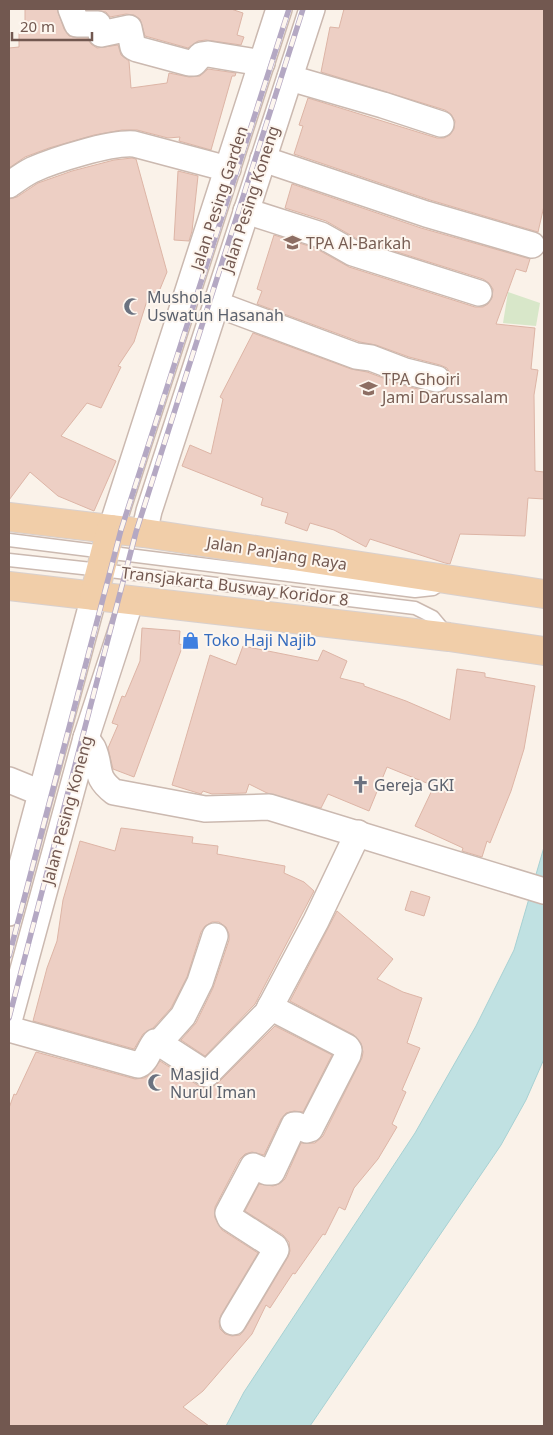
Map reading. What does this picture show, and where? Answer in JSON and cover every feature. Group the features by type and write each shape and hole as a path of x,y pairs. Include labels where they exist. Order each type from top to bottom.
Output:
{"main road":[{"name":"Jalan Panjang Raya","path":"9,517 106,550 144,533 544,594"},
{"path":"94,596 106,550"},
{"path":"9,586 449,637 544,651"}],"street":[{"path":"71,9 76,24 98,24 101,34 129,28 133,47 137,49 189,63 194,63 201,55 208,54 262,63"},
{"name":"Jalan Pesing Garden","path":"106,550 279,9"},
{"name":"Jalan Pesing Koneng","path":"144,533 149,511 312,9"},
{"path":"290,78 441,124"},
{"path":"9,185 32,170 68,157 120,144 134,144 228,168"},
{"path":"263,159 426,214 532,245"},
{"path":"246,211 321,235 353,253 479,293"},
{"path":"216,304 356,356 371,358 405,371 437,379"},
{"path":"9,913 94,596"},
{"name":"Jalan Pesing Koneng","path":"9,1021 86,738 131,600"},
{"path":"86,738 93,749 98,774 105,785 114,792 205,809 269,807 544,890"},
{"path":"9,780 41,793"},
{"path":"9,1029 138,1065 143,1063 155,1042 208,1074 267,1013 316,921 358,833"},
{"path":"159,1043 183,1016 192,999 200,982 215,936"},
{"path":"233,1322 276,1247 230,1218 228,1213 253,1166 267,1172 272,1172 294,1125 307,1130 310,1129 349,1050 347,1047 270,1007"}],"lane":[{"name":"Transjakarta Busway Koridor 8","path":"9,540 106,550 415,591 433,589 448,580"},
{"name":"Transjakarta Busway Koridor 8","path":"9,560 106,550 415,608 433,616 449,637"}],"green space":[{"path":"508,292 540,303 536,326 503,323"}],"water":[{"path":"544,847 544,1059 526,1100 501,1145 310,1426 226,1426 244,1392 415,1133 476,1026 514,950"}],"building":[{"path":"25,9 57,9 64,29 69,36 87,38 97,48 118,45 121,55 129,61 131,88 167,83 169,73 189,77 200,76 208,69 236,73 235,76 232,76 211,150 179,141 180,137 168,138 137,130 122,130 94,135 49,148 25,157 9,168 9,48 19,47 19,32 25,32"},
{"path":"86,9 231,9 243,13 237,35 244,37 241,45 206,40 198,41 188,48 145,36 140,19 134,15 126,14 110,17 106,12"},
{"path":"344,9 544,9 544,206 538,232 430,200 294,154 303,126 299,125 308,98 437,138 444,138 450,135 454,129 455,121 451,114 445,110 321,72 330,27 339,28"},
{"path":"136,159 167,272 158,294 150,291 134,342 118,366 121,367 101,408 87,403 61,436 116,461 94,511 58,496 30,472 9,500 9,199 17,197 38,183 72,171 114,160"},
{"path":"178,171 198,176 192,231 189,241 174,240"},
{"path":"292,184 421,228 530,259 526,272 516,269 496,324 535,328 531,369 538,370 534,395 535,471 544,472 544,499 528,498 525,536 460,534 450,564 370,539 366,547 334,530 310,523 307,531 285,523 288,513 261,505 263,498 182,466 190,445 211,454 223,399 220,397 253,333 351,369 367,372 402,385 440,393 447,389 451,383 451,375 447,368 440,365 409,357 376,345 360,342 257,304 262,291 257,289 274,235 315,248 349,267 475,307 483,307 492,298 493,289 483,279 359,240 326,221 285,208"},
{"path":"142,628 180,631 179,644 183,645 134,777 113,769 108,748 118,725 112,723 122,696 125,697 140,661"},
{"path":"243,646 318,661 323,650 347,661 340,678 364,684 364,686 450,720 457,669 485,673 485,677 535,686 524,749 511,791 490,843 487,841 482,857 462,851 463,848 415,826 434,786 387,767 369,811 328,794 321,808 267,793 249,784 246,793 212,794 203,791 201,794 172,785 210,655 236,665"},
{"path":"121,828 193,837 192,843 218,846 217,854 285,866 284,873 304,882 314,891 255,1004 205,1056 181,1040 196,1023 213,988 229,940 226,927 219,922 212,922 205,926 201,932 187,977 171,1008 153,1028 143,1034 134,1049 33,1021 47,968 57,941 63,900 80,841 115,851"},
{"path":"411,891 430,897 424,916 405,910"},
{"path":"337,911 393,959 377,979 403,992 422,998 407,1043 420,1048 402,1090 406,1092 392,1124 397,1127 378,1159 354,1188 345,1210 339,1207 325,1235 323,1234 295,1274 293,1273 270,1308 266,1305 252,1334 203,1391 183,1407 209,1426 9,1426 9,1108 14,1094 16,1095 36,1052 135,1079 150,1075 160,1061 199,1086 206,1088 217,1084 275,1026 332,1055 303,1112 294,1111 286,1113 281,1119 264,1155 252,1152 245,1154 240,1159 215,1207 215,1218 222,1230 258,1253 219,1321 220,1329 225,1334 232,1336 240,1335 290,1251 289,1242 283,1235 245,1211 259,1184 273,1186 285,1179 301,1143 315,1143 323,1136 362,1058 361,1043 354,1035 290,1001"}],"railway":[{"path":"9,956 121,530 289,9"},
{"path":"9,1018 136,532 303,9"}],"place":[{"name":"TPA Al-Barkah","path":"292,243"},
{"name":"Mushola Uswatun Hasanah","path":"133,306"},
{"name":"TPA Ghoiri Jami Darussalam","path":"368,388"},
{"name":"Toko Haji Najib","path":"190,640"},
{"name":"Gereja GKI","path":"360,785"},
{"name":"Masjid Nurul Iman","path":"156,1083"}]}
